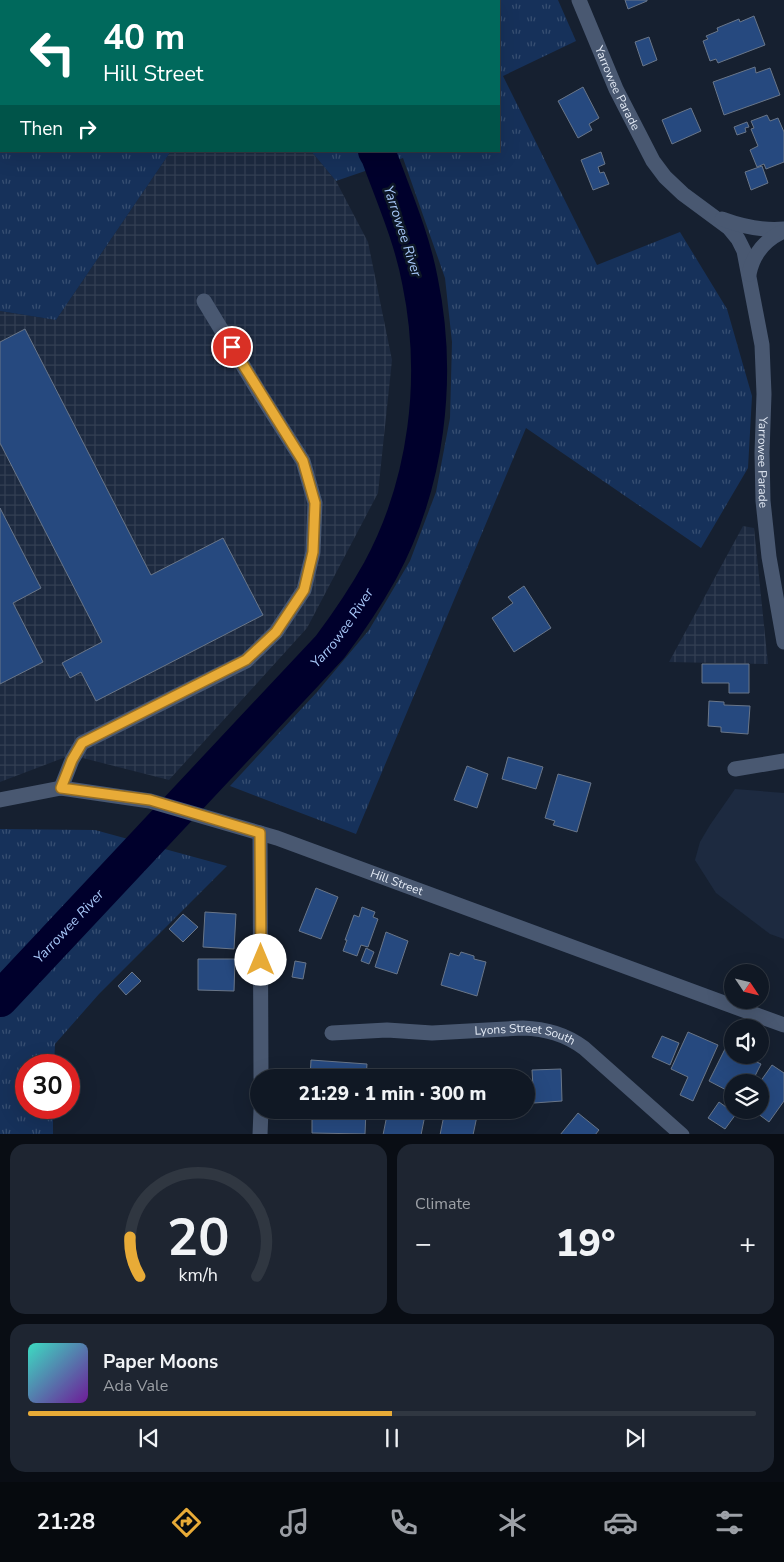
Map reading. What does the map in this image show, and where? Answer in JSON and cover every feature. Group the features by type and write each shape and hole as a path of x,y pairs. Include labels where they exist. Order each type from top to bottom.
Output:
{"street":[{"name":"Yarrowee Parade","path":"579,0 616,89 653,161 676,188 724,224 738,239 746,257 763,359 762,460 766,528 784,642"},
{"name":"Yarrowee Parade","path":"707,212 724,220 748,227 784,230"},
{"name":"Yarrowee Parade","path":"750,282 750,269 759,250 784,230"},
{"path":"61,788 72,760 82,743 246,660 276,632 304,590 313,552 315,503 303,461 204,301"},
{"path":"734,769 784,761"},
{"name":"Hill Street","path":"0,800 61,788 150,800 260,833 373,873 784,1025"},
{"path":"260,833 261,1069"},
{"name":"Lyons Street South","path":"332,1033 387,1030 439,1033 523,1028 537,1028 554,1032 575,1041 584,1048 682,1134"},
{"path":"260,1134 261,1119"}],"shaded area":[{"path":"170,152 312,152 336,181 368,242 392,360 378,493 307,628 169,780 71,755 0,782 0,311 56,320"},
{"path":"743,526 754,528 768,664 669,662"},
{"path":"735,789 784,793 784,939 770,934 716,893 695,860 700,842"}],"green space":[{"path":"500,0 558,0 576,41 503,76 597,265 680,232 727,309 752,396 748,468 701,548 526,428 356,834 230,786 317,692 369,630 410,561 436,492 450,418 452,342 445,278 403,158 336,181 312,152 500,152"},
{"path":"0,152 170,152 56,320 0,311"},
{"path":"0,829 95,830 227,866 99,994 55,1044 55,1054 15,1054 15,1119 53,1119 53,1134 0,1134"}],"building":[{"path":"625,0 647,0 647,1 628,9"},
{"path":"754,16 765,45 718,63 716,59 710,61 703,41 708,39 706,36 718,31 717,28 739,19 740,22"},
{"path":"649,37 657,60 643,66 635,42"},
{"path":"755,67 756,73 770,68 780,95 724,115 713,82"},
{"path":"583,87 599,118 589,124 592,130 578,138 558,101"},
{"path":"691,108 701,131 672,144 662,120"},
{"path":"767,115 770,121 778,118 784,132 784,162 766,169 764,164 757,167 750,150 758,146 751,129 754,128 751,121"},
{"path":"747,122 749,127 745,128 746,132 737,135 734,127"},
{"path":"601,152 605,164 598,167 600,173 604,172 609,184 593,190 581,160"},
{"path":"762,166 768,183 751,190 745,172"},
{"path":"25,329 151,575 223,538 263,615 96,701 81,672 70,678 62,663 102,642 0,443 0,342"},
{"path":"0,508 41,588 13,603 43,662 0,684"},
{"path":"524,586 551,628 514,652 492,618 513,603 508,597"},
{"path":"702,664 749,664 749,693 729,693 729,683 702,683"},
{"path":"709,701 724,702 724,705 750,706 748,734 721,732 721,727 708,726"},
{"path":"508,757 543,767 536,789 502,779"},
{"path":"467,766 488,774 477,808 454,800"},
{"path":"558,774 591,783 577,832 553,825 555,821 545,818"},
{"path":"316,888 338,897 321,939 299,931"},
{"path":"362,907 375,912 373,917 378,919 368,947 361,945 357,956 343,951 354,915 359,917"},
{"path":"205,912 236,914 234,949 203,947"},
{"path":"183,914 198,927 183,942 169,929"},
{"path":"386,932 408,941 397,974 375,967"},
{"path":"366,948 374,952 369,964 361,961"},
{"path":"461,952 474,956 474,959 486,962 477,996 441,985 450,953 459,956"},
{"path":"198,959 235,959 234,991 198,990"},
{"path":"295,961 306,963 303,979 292,977"},
{"path":"132,972 141,981 126,995 118,986"},
{"path":"688,1032 718,1045 693,1101 680,1095 688,1077 671,1069"},
{"path":"662,1036 679,1043 670,1065 652,1057"},
{"path":"724,1051 724,1064 761,1064 756,1074 724,1074 724,1089 709,1081"},
{"path":"311,1060 367,1064 367,1069 310,1069"},
{"path":"772,1065 784,1073 784,1101 769,1122 765,1119 769,1119 769,1074 766,1074"},
{"path":"561,1069 562,1101 535,1103 535,1070"},
{"path":"719,1102 724,1106 724,1119 732,1119 725,1129 708,1118"},
{"path":"578,1113 599,1130 596,1134 561,1134"},
{"path":"312,1119 366,1119 365,1134 312,1133"},
{"path":"386,1119 424,1119 421,1134 383,1134"},
{"path":"443,1119 476,1119 473,1134 440,1134"}],"waterway":[{"name":"Yarrowee River","path":"0,999 330,647 368,591 396,538 409,503 419,467 429,392 429,355 426,318 417,265 402,218 377,152"}],"route":[{"path":"232,347 303,461 315,503 313,552 304,590 276,632 246,660 82,743 72,760 61,788 150,800 260,833 261,960"}]}
